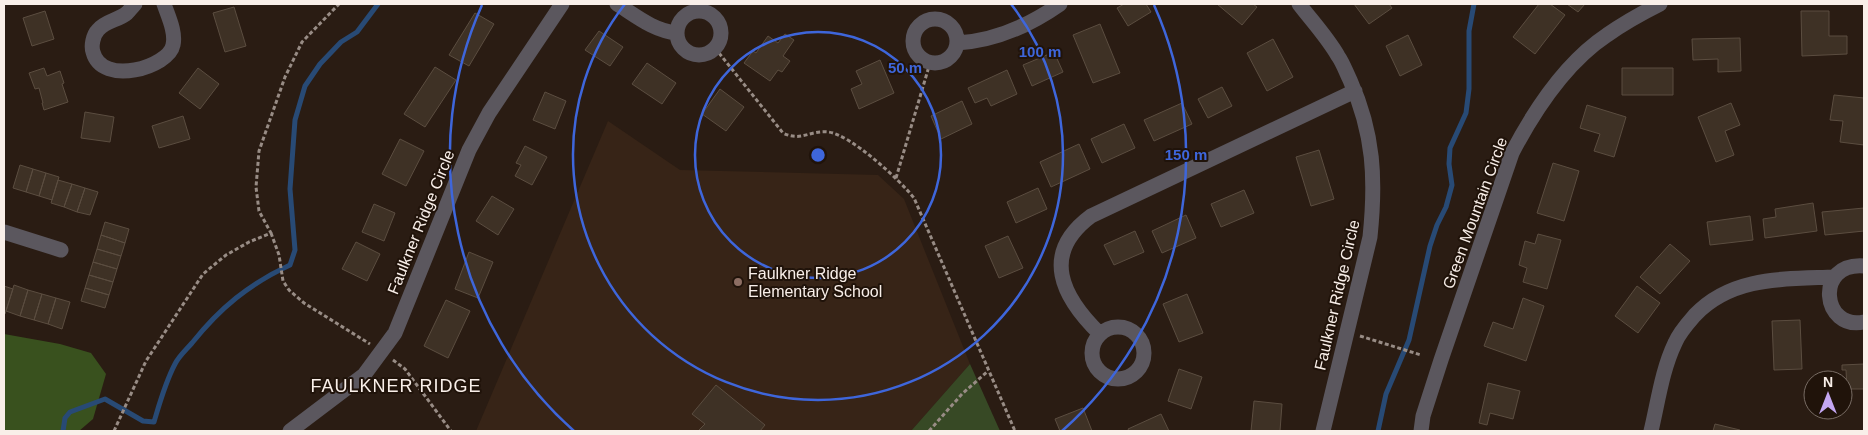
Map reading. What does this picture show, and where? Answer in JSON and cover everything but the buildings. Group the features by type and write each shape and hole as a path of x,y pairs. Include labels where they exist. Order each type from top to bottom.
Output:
{"street":[{"path":"134,4 126,14 97,30 92,49 94,57 100,65 109,70 128,71 158,62 172,50 174,42 173,32 164,4"},
{"name":"Faulkner Ridge Circle","path":"290,431 364,375 395,333 469,150 489,112 562,4"},
{"path":"617,4 652,26 665,32 677,33"},
{"path":"957,43 992,38 1025,24 1060,4"},
{"name":"Faulkner Ridge Circle","path":"1299,4 1339,57 1355,91 1365,117 1373,172 1373,205 1370,237 1323,431"},
{"name":"Green Mountain Circle","path":"1421,431 1423,416 1441,360 1512,153 1525,129 1560,80 1579,58 1606,35 1660,4"},
{"path":"700,11 707,12 714,17 719,24 721,32 720,40 715,48 702,55 688,52 679,42 677,33 679,24 690,13 700,11"},
{"path":"934,20 948,24 955,32 957,43 953,54 948,59 940,63 930,63 921,58 914,48 914,35 921,24 934,20"},
{"path":"1100,334 1082,316 1071,300 1063,283 1062,266 1064,250 1069,236 1077,226 1091,216 1355,91"},
{"path":"4,232 61,250"},
{"path":"1864,266 1854,265 1843,269 1834,277 1829,288 1829,301 1835,313 1845,320 1858,323 1864,322"},
{"path":"1651,431 1667,364 1675,342 1701,308 1719,296 1742,285 1764,280 1834,277"}],"path":[{"path":"283,281 279,255 260,211 256,187 259,151 285,77 302,42 339,4"},
{"path":"715,48 783,133 791,137 800,137 816,132 830,132 844,138 904,185 914,198 1015,431"},
{"path":"896,178 930,63"},
{"path":"114,431 146,361 203,274 226,255 271,233"},
{"path":"1348,332 1388,343 1421,355"},
{"path":"929,431 962,394 988,371"}],"shaded area":[{"name":"Faulkner Ridge Elementary School","path":"608,121 680,170 878,175 904,199 970,364 911,431 476,431"}],"green space":[{"path":"4,334 60,344 91,353 106,374 93,419 79,431 4,431"},
{"path":"970,364 1000,431 911,431"}],"waterway":[{"path":"63,431 65,418 70,412 105,399 143,421 154,422 168,378 183,353 213,319 236,298 261,280 290,265 295,250 290,189 295,120 305,86 320,64 341,42 357,32 378,4"},
{"path":"1378,431 1386,394 1409,340 1430,246 1446,207 1452,185 1449,164 1450,148 1466,113 1469,89 1469,31 1474,4"}],"place":[{"name":"Faulkner Ridge Elementary School","path":"738,282"}],"district":[{"name":"FAULKNER RIDGE","path":"396,386"}]}
